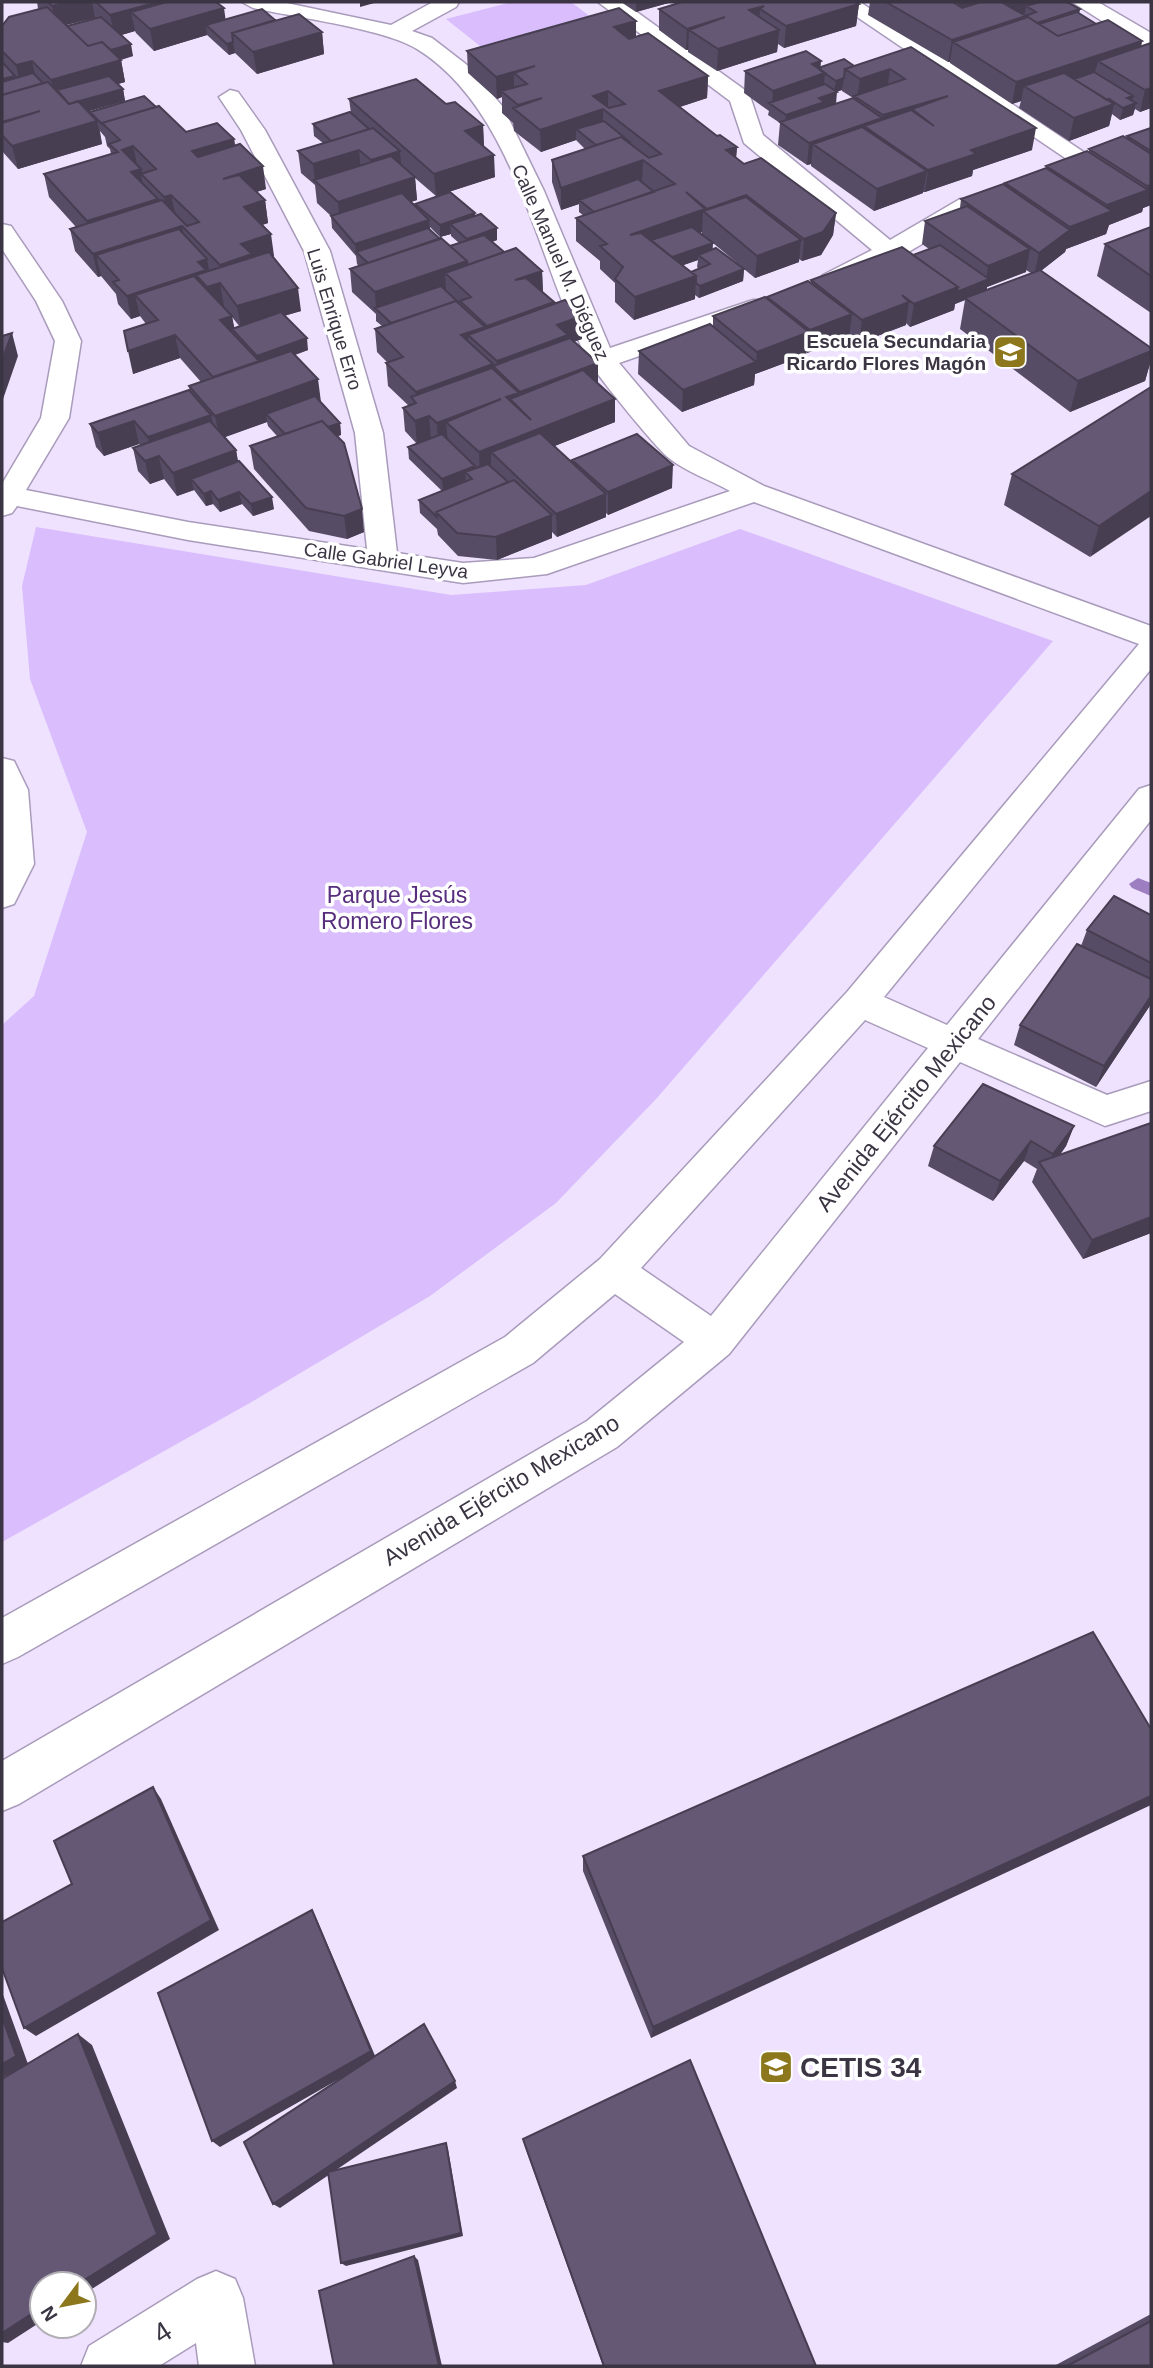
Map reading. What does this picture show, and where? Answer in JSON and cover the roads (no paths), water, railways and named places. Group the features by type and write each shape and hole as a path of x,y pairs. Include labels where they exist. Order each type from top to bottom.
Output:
{"street":[{"name":"Calle Manuel M. Diéguez","path":"253,2 394,32 424,43 459,70 491,107 532,191 602,360 679,452 754,492 1151,637"},
{"path":"394,32 448,2"},
{"path":"609,2 741,98 752,138 887,250"},
{"path":"848,2 1094,155 1057,169"},
{"path":"1083,2 1151,42"},
{"path":"646,28 672,21"},
{"name":"Luis Enrique Erro","path":"230,97 253,130 317,251 369,433 383,561"},
{"path":"815,286 853,272 887,250 995,192"},
{"path":"2,231 49,301 68,341 55,418 4,498"},
{"path":"602,360 790,295"},
{"name":"Calle Gabriel Leyva","path":"4,498 188,531 463,573 537,567 754,492"},
{"path":"2,1642 519,1350 614,1271 860,1002 1151,649"},
{"path":"2,769 12,790 18,864 2,895"},
{"name":"Avenida Ejército Mexicano","path":"2,1787 602,1434 715,1341 1151,797"},
{"path":"860,1002 953,1046 1105,1111 1151,1096"},
{"path":"614,1271 715,1341"},
{"name":"4","path":"109,2366 215,2298 227,2366"}],"waterway":[{"path":"1138,884 1151,890"}],"place":[{"name":"Escuela Secundaria Ricardo Flores Magón","path":"1010,352"},
{"name":"CETIS 34","path":"776,2067"}],"park label":[{"name":"Parque Jesús Romero Flores","path":"397,908"}]}
